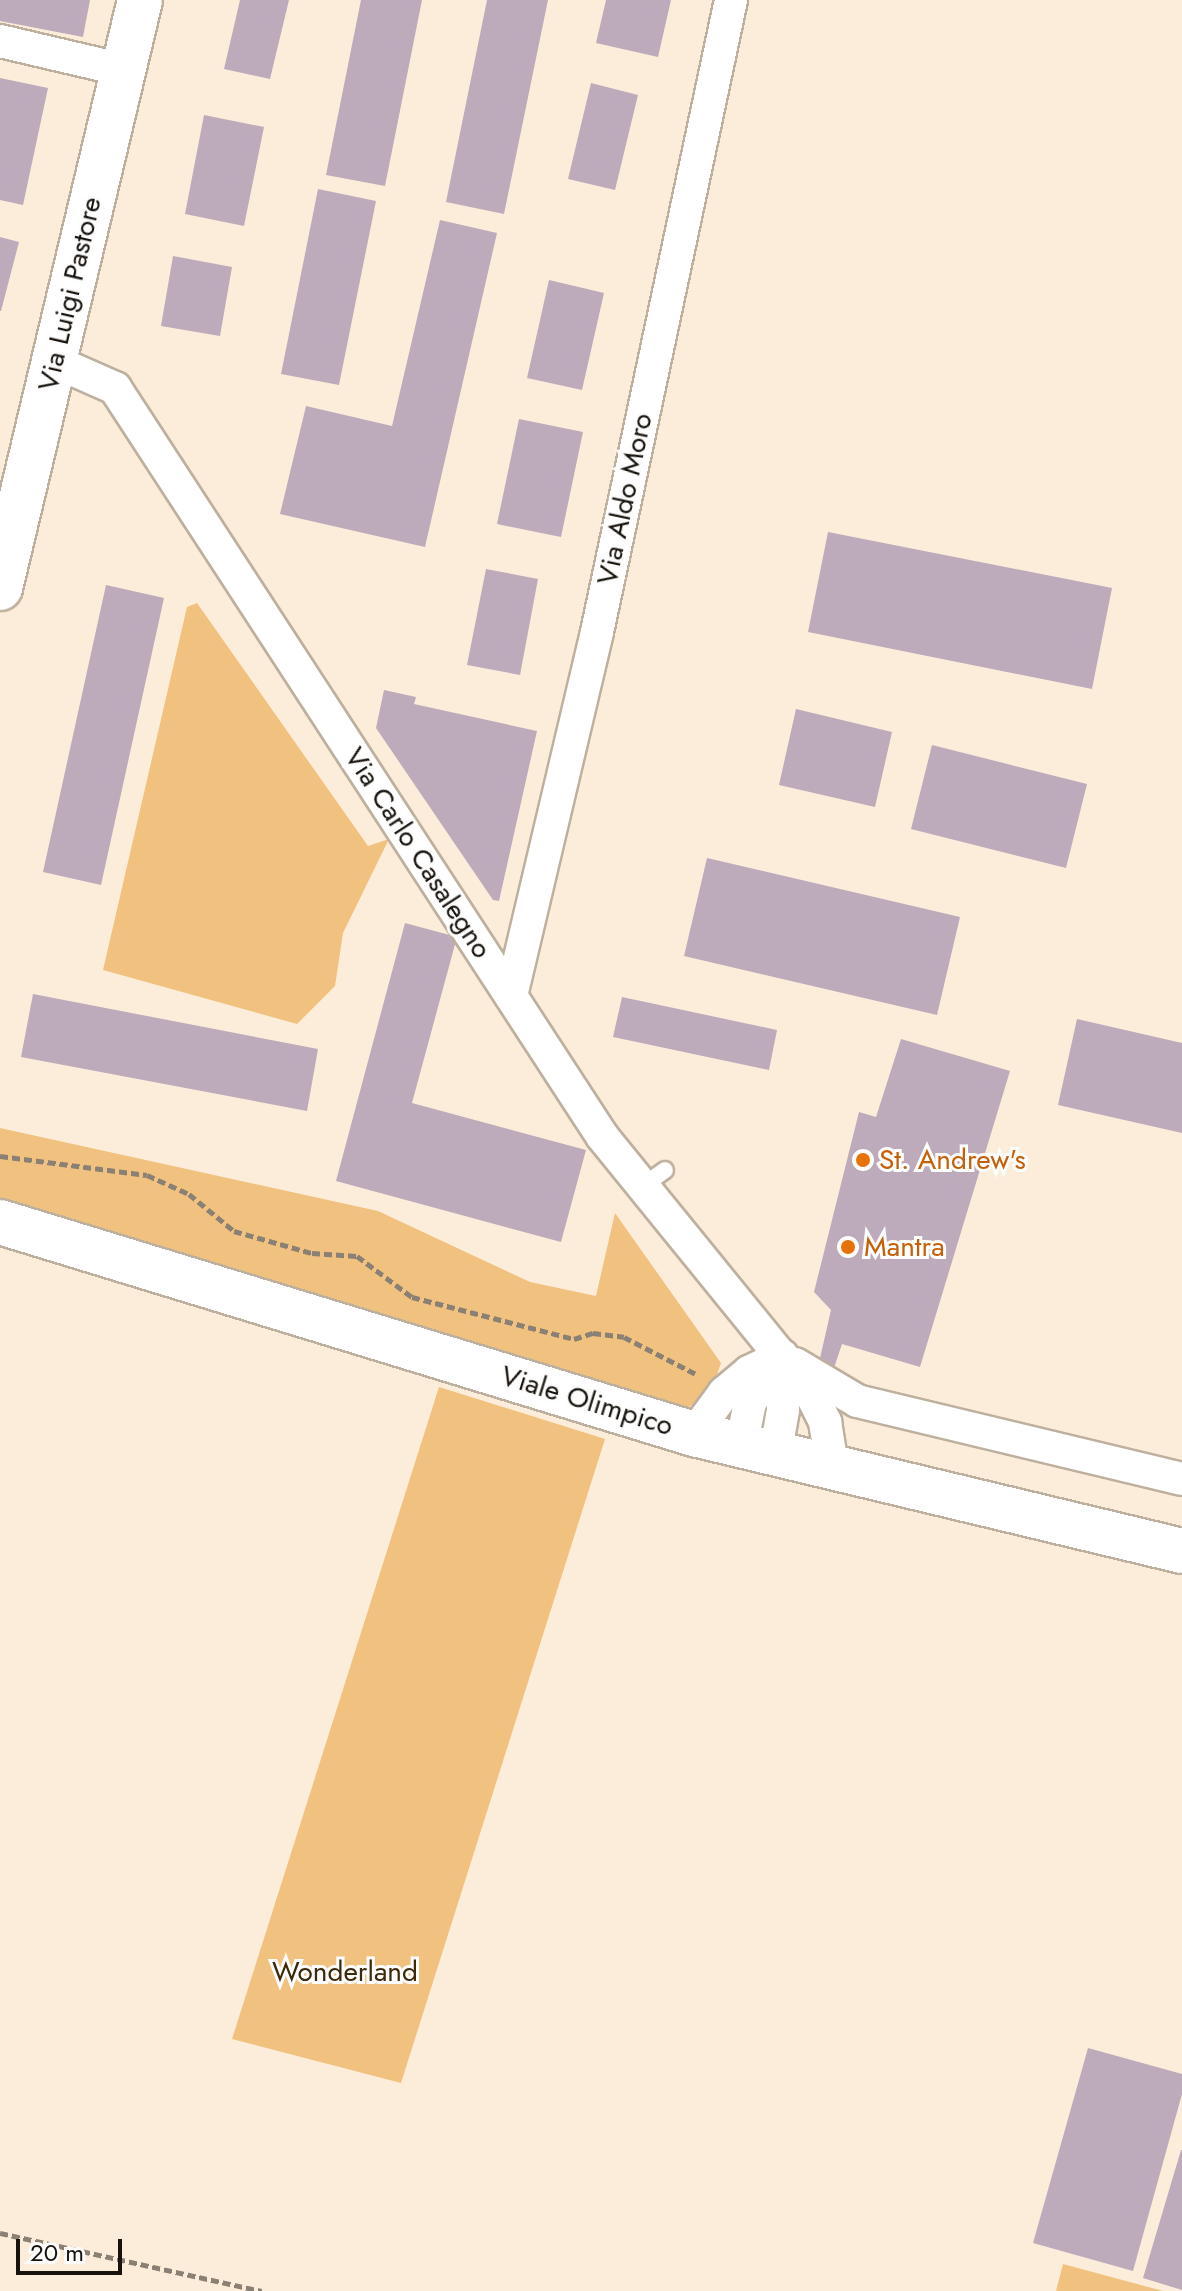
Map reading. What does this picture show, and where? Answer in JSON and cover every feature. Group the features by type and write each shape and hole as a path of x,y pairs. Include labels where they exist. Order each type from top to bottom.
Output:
{"main road":[{"name":"Via Luigi Pastore","path":"0,588 13,475 54,361 140,0"},
{"name":"Viale Olimpico","path":"0,1222 694,1434 833,1471 1182,1551"}],"street":[{"name":"Via Aldo Moro","path":"511,996 597,632 731,0"},
{"path":"0,41 124,70"},
{"name":"Via Carlo Casalegno","path":"54,361 115,388 602,1136 654,1178 782,1356"},
{"path":"694,1434 724,1393 749,1372 782,1356"},
{"path":"758,1451 750,1402 782,1356"},
{"path":"782,1356 825,1422 833,1471"},
{"path":"782,1356 857,1401 1182,1479"}],"path":[{"path":"0,1156 147,1175 189,1194 234,1231 312,1253 357,1256 412,1297 574,1339 593,1333 624,1337 664,1354 724,1393"},
{"path":"0,2233 262,2291"}],"green space":[{"path":"197,603 368,846 389,839 343,933 335,986 297,1024 103,970 187,607"},
{"path":"0,1128 378,1211 530,1282 596,1296 615,1213 721,1363 712,1390 685,1410 0,1200"},
{"name":"Wonderland","path":"439,1387 605,1439 401,2083 232,2039"},
{"path":"1063,2264 1163,2291 1056,2291"}],"building":[{"path":"0,0 90,0 83,37 0,21"},
{"path":"240,0 289,0 270,79 224,69"},
{"path":"361,0 422,0 385,186 326,175"},
{"path":"487,0 548,0 504,214 446,202"},
{"path":"606,0 671,0 658,57 596,43"},
{"path":"0,78 48,88 23,205 0,200"},
{"path":"591,83 638,95 615,190 568,179"},
{"path":"204,115 264,127 244,226 185,214"},
{"path":"318,189 376,201 339,385 281,374"},
{"path":"440,220 497,233 425,547 280,514 306,406 392,426"},
{"path":"0,237 19,242 1,311 0,311"},
{"path":"173,256 232,267 220,336 161,326"},
{"path":"549,280 604,293 582,390 527,378"},
{"path":"519,419 583,432 561,537 497,524"},
{"path":"828,532 1112,588 1092,689 808,632"},
{"path":"486,569 538,579 520,675 467,665"},
{"path":"106,585 164,598 101,885 43,872"},
{"path":"384,690 416,697 414,704 537,731 499,901 493,900 376,728"},
{"path":"796,709 892,732 875,807 779,785"},
{"path":"932,745 1087,784 1066,868 911,829"},
{"path":"707,858 960,917 937,1015 684,956"},
{"path":"405,923 457,937 412,1103 586,1150 561,1242 336,1181"},
{"path":"33,994 318,1049 307,1111 21,1057"},
{"path":"622,997 777,1030 769,1070 613,1037"},
{"path":"1077,1019 1182,1043 1182,1133 1058,1105"},
{"path":"901,1039 1010,1071 920,1367 842,1344 834,1368 820,1358 831,1310 814,1292 859,1112 876,1117"},
{"path":"1088,2048 1182,2074 1182,2094 1133,2271 1033,2243"},
{"path":"1182,2150 1182,2290 1143,2278"}],"place":[{"name":"St. Andrew's","path":"863,1160"},
{"name":"Mantra","path":"848,1247"}]}
